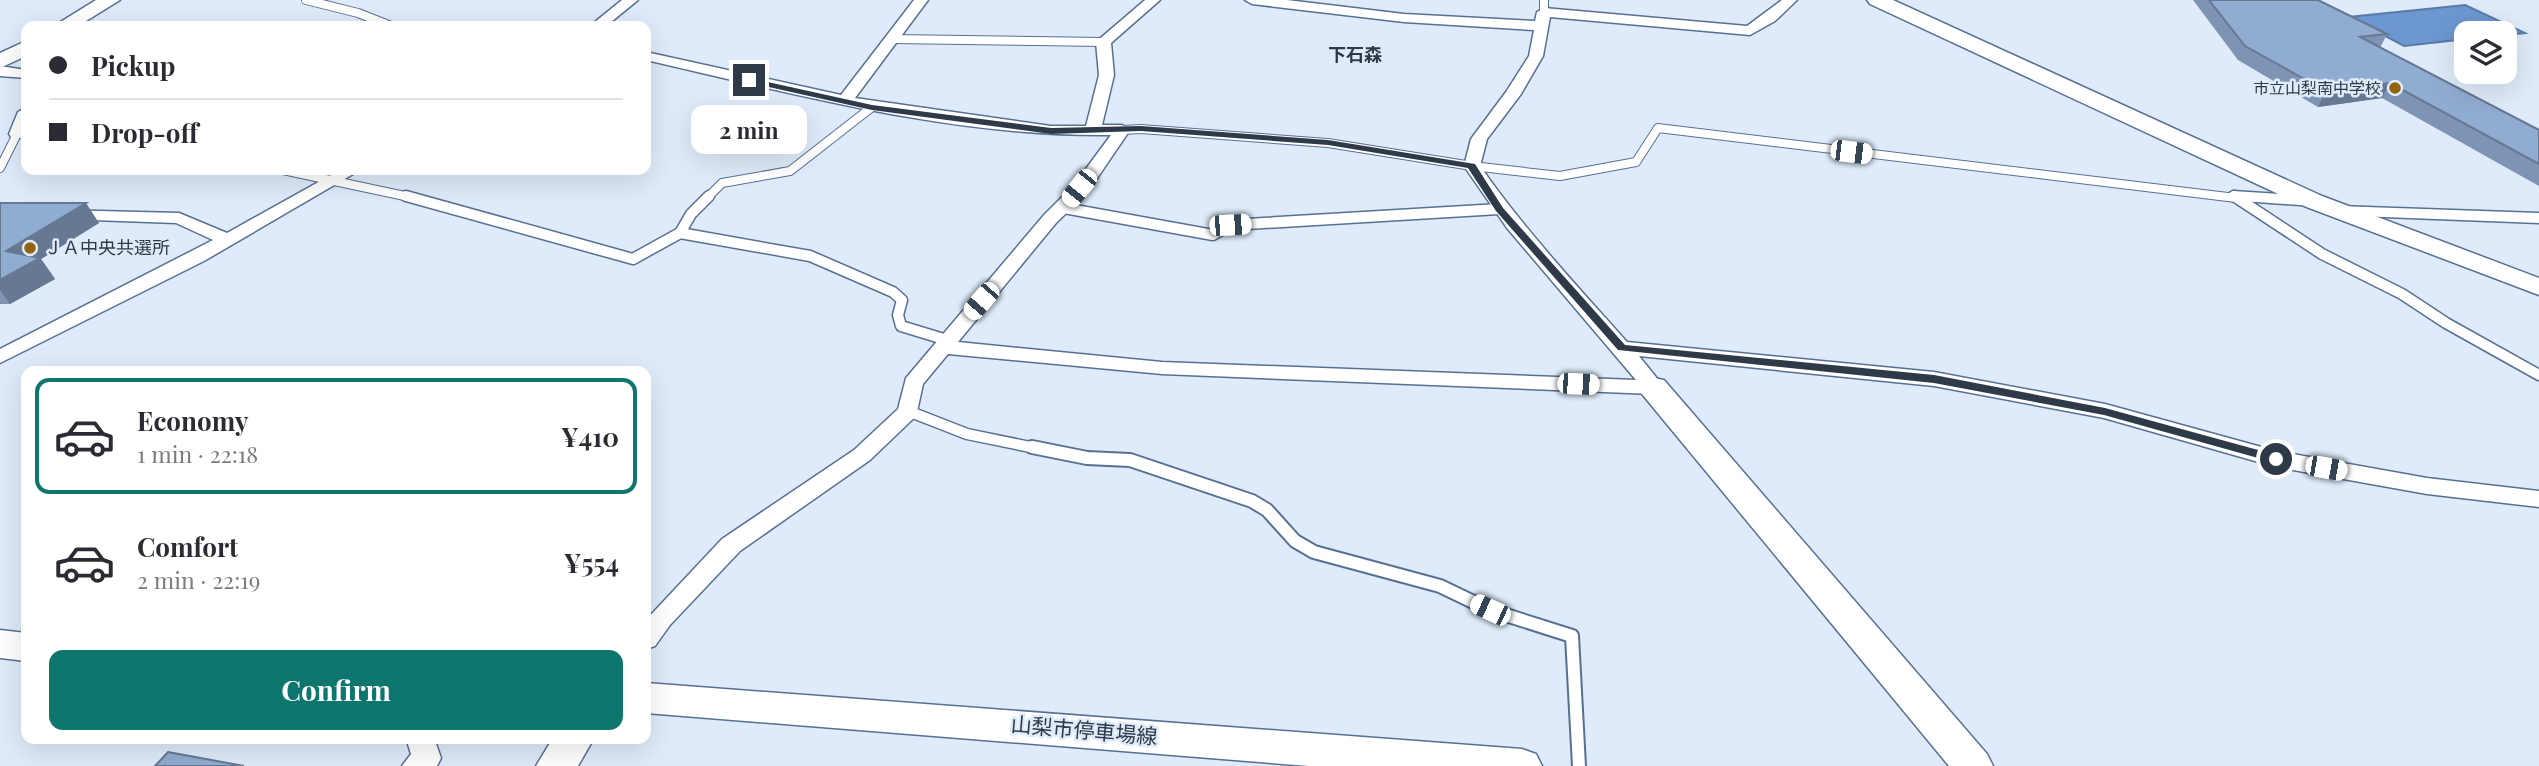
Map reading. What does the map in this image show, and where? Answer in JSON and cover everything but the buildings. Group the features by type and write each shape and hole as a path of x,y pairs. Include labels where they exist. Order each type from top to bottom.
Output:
{"street":[{"path":"73,21 110,0"},
{"path":"603,0 629,2"},
{"path":"845,102 920,0"},
{"path":"1093,129 1105,93 1109,67 1103,42 1153,0"},
{"path":"1252,0 1404,18 1544,13 1750,31 1790,0"},
{"path":"1877,0 2337,211 2539,287"},
{"path":"604,21 629,2"},
{"path":"1544,13 1536,56 1513,94 1479,139 1472,166 1499,209 1622,348 1973,766"},
{"path":"0,62 21,50"},
{"path":"651,57 872,107 1051,131 1122,130 1110,150 1064,208 1050,219 913,383 908,411 862,455 731,545 661,618 651,632"},
{"path":"0,71 21,73"},
{"path":"0,357 228,240 343,175"},
{"path":"2233,196 2314,201"},
{"path":"2337,211 2539,218"},
{"path":"49,214 179,218 228,240"},
{"path":"945,344 1162,368 1653,387"},
{"path":"1622,348 1934,379 2105,411 2276,459 2427,486 2539,499"},
{"path":"0,644 21,646"},
{"name":"山梨市停車場線","path":"651,698 1522,766"},
{"path":"416,766 427,758 422,744"},
{"path":"556,766 571,744"}],"lane":[{"path":"306,0 378,21"},
{"path":"892,39 1103,42"},
{"path":"303,175 413,198 633,259 680,233 691,214 722,183 790,171 872,107"},
{"path":"1122,130 1141,129 1328,143 1472,166 1560,176 1636,162 1658,128 2233,196 2322,254 2402,293 2446,323 2539,375"},
{"path":"0,168 21,134"},
{"path":"1064,208 1213,235 1230,225 1499,209"},
{"path":"680,233 810,256 893,292 901,300 898,314 901,326 945,344"},
{"path":"908,411 967,433 1087,457 1130,460 1252,501 1267,510 1295,541 1314,552 1440,586 1490,610 1572,636 1579,766"}],"water":[{"path":"2465,5 2499,21 2454,21 2454,40 2404,46 2349,17"}],"place":[{"name":"市立山梨南中学校","path":"2395,88"},
{"name":"ＪＡ中央共選所","path":"30,248"}],"district":[{"name":"下石森","path":"1355,55"}],"route":[{"path":"749,80 872,107 1051,131 1141,129 1328,143 1472,166 1499,209 1622,348 1934,379 2105,411 2276,459"}]}
